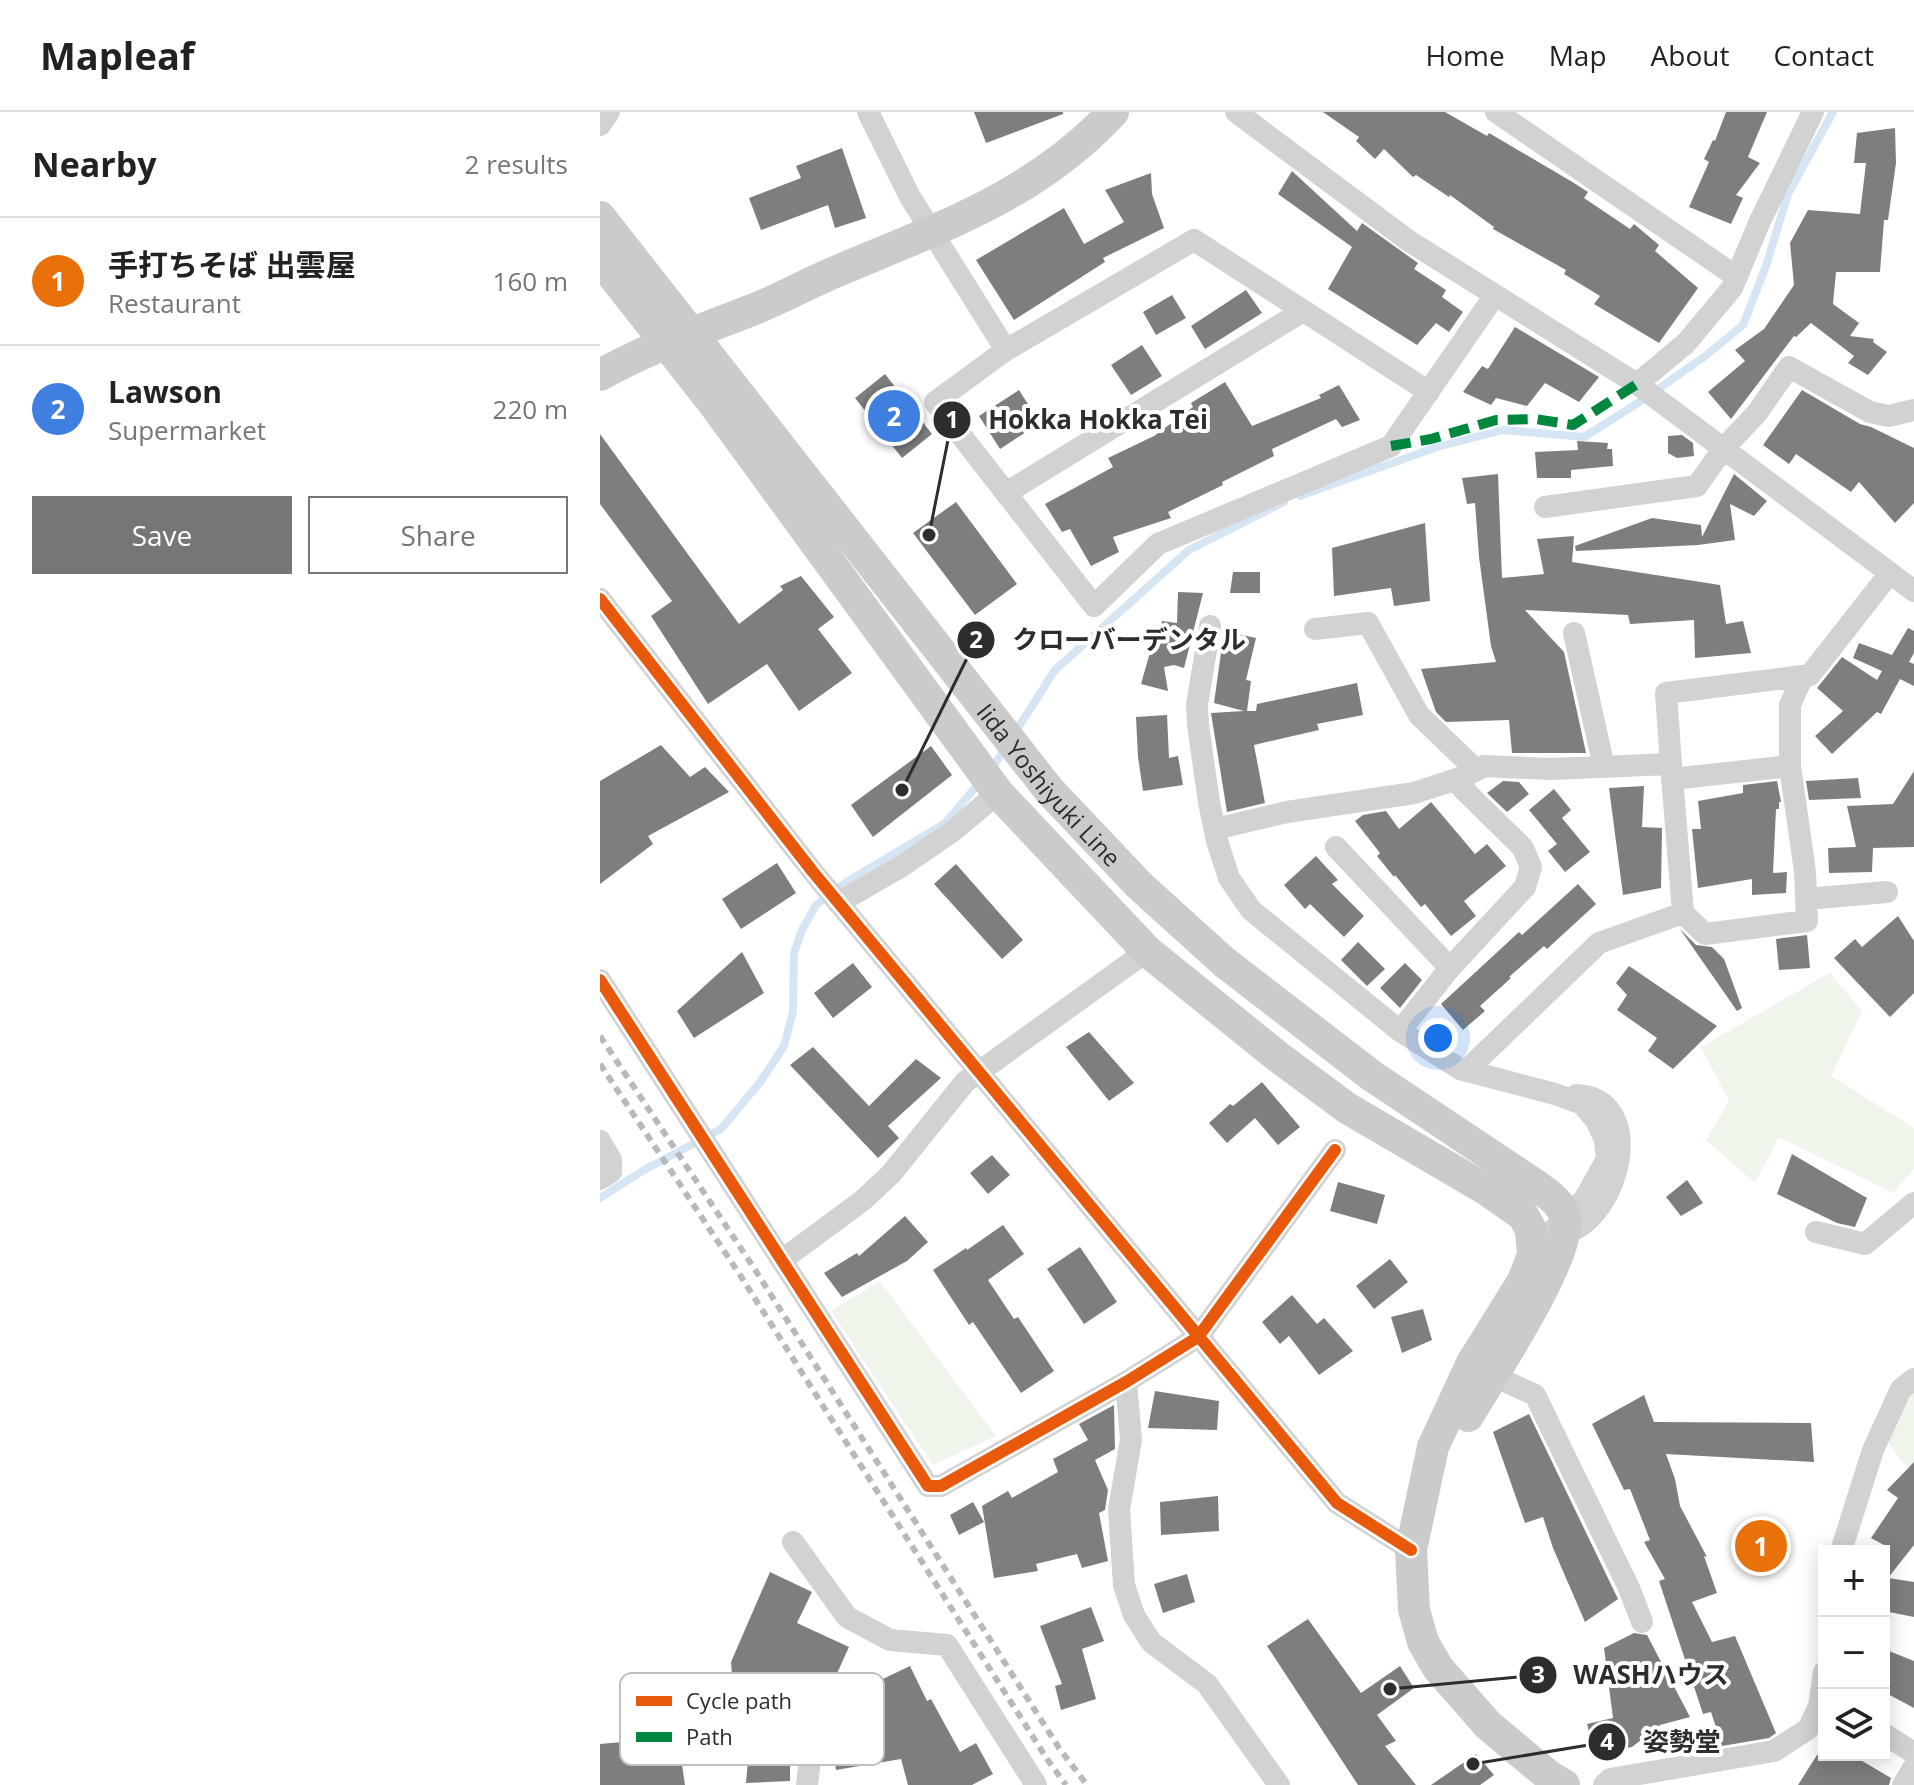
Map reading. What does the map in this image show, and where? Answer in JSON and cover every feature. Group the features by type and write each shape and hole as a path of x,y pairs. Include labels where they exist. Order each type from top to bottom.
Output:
{"main road":[{"path":"600,375 833,272 970,216 1043,172 1113,112"},
{"name":"Iida Yoshiyuki Line","path":"600,217 680,338 998,793 1147,951 1277,1056 1347,1108 1487,1190 1523,1215"},
{"name":"Iida Yoshiyuki Line","path":"600,259 680,338 1049,790 1139,885 1236,972 1372,1076 1537,1186 1559,1204 1565,1225"},
{"path":"1523,1215 1531,1230 1533,1255 1523,1281 1472,1363 1433,1447 1411,1550 1414,1610 1423,1642 1438,1668 1488,1725 1551,1782"},
{"path":"1424,1493 1554,1269 1565,1225"}],"street":[{"path":"600,125 609,112"},
{"path":"868,112 910,197 1006,350"},
{"path":"1236,112 1409,241 1638,385 1914,591"},
{"path":"1496,112 1737,277"},
{"path":"1638,385 1686,343 1732,288 1760,221 1813,112"},
{"path":"1429,392 1194,240 1006,350 935,402 1094,606 1158,544 1391,446 1429,392 1495,295"},
{"path":"1006,493 1303,311"},
{"path":"1545,507 1697,486 1723,449 1757,413 1789,367 1870,412 1889,416 1914,410"},
{"path":"1803,676 1790,705 1790,766 1807,921 1705,934 1683,913 1666,693 1810,675 1890,573"},
{"path":"600,599 838,903 1337,1503 1411,1550"},
{"path":"1315,629 1368,623 1419,715 1471,773"},
{"path":"1210,626 1197,705 1200,740 1215,829 1229,878 1251,910 1400,1031 1460,1069 1582,1104 1596,1120 1605,1140 1607,1159 1584,1200 1565,1225 1523,1215"},
{"path":"1574,633 1604,767"},
{"path":"1215,829 1287,812 1414,793 1484,766 1551,769 1604,767 1672,772 1790,766"},
{"path":"1400,1031 1450,968 1525,887 1531,867 1523,848 1463,789 1471,773"},
{"path":"838,903 902,866 953,831 998,793"},
{"path":"1336,847 1450,968"},
{"path":"1806,899 1887,892"},
{"path":"1467,1070 1599,943 1683,913"},
{"path":"782,1260 862,1201 891,1174 965,1082 1147,951"},
{"path":"600,980 928,1486 941,1486 1126,1382 1198,1337 1335,1150"},
{"path":"600,1141 611,1160 611,1172 600,1179"},
{"path":"1816,1232 1865,1244 1914,1203"},
{"path":"1492,1375 1535,1395 1629,1588 1642,1622"},
{"path":"1843,1545 1873,1450 1901,1389 1914,1379"},
{"path":"1126,1382 1131,1440 1119,1509 1124,1585 1134,1615 1151,1642 1207,1684 1279,1785"},
{"path":"793,1542 847,1617 890,1640 947,1645 1036,1785"},
{"path":"1604,1785 1610,1779 1774,1751 1808,1729 1818,1713"},
{"path":"1890,1738 1914,1753"},
{"path":"807,1785 809,1765"},
{"path":"1903,1785 1914,1767"}],"shaded area":[{"path":"1830,973 1862,1011 1831,1076 1914,1128 1914,1169 1893,1193 1779,1137 1755,1183 1706,1140 1729,1101 1701,1047"},
{"path":"880,1281 996,1436 933,1465 831,1311"},
{"path":"1914,1390 1914,1469 1903,1463 1886,1439 1908,1394"}],"building":[{"path":"974,112 1063,112 1063,114 986,143"},
{"path":"1323,112 1445,112 1487,136 1489,133 1574,183 1588,192 1584,198 1630,229 1634,224 1659,245 1655,251 1698,288 1659,343 1594,304 1600,296 1564,274 1566,270 1493,229 1450,195 1416,175 1413,177 1384,149 1375,159 1356,141 1359,137"},
{"path":"1726,112 1767,112 1748,157 1760,163 1736,195 1743,198 1731,224 1689,207 1709,162 1704,159"},
{"path":"1895,128 1896,163 1888,220 1884,220 1880,272 1836,272 1833,304 1859,323 1850,336 1874,339 1873,342 1887,352 1868,375 1848,363 1854,356 1811,323 1794,336 1731,419 1708,392 1745,361 1735,350 1764,329 1794,285 1790,243 1808,210 1860,214 1866,163 1854,163 1857,133"},
{"path":"842,148 866,218 835,228 828,205 761,230 749,198 801,178 796,166"},
{"path":"1292,171 1357,231 1362,223 1418,263 1414,269 1446,290 1442,297 1463,312 1449,332 1436,323 1417,345 1328,289 1352,247 1278,194"},
{"path":"1151,173 1152,194 1164,228 1103,258 1105,262 1014,320 976,260 1064,208 1084,244 1124,222 1105,190"},
{"path":"1246,290 1262,313 1205,349 1191,326"},
{"path":"1172,295 1186,318 1156,335 1143,312"},
{"path":"1515,327 1599,377 1579,402 1545,383 1527,406 1496,398 1491,405 1463,392 1482,366 1488,369"},
{"path":"1142,345 1162,376 1131,395 1111,365"},
{"path":"885,374 932,434 902,458 855,398"},
{"path":"1225,382 1252,426 1321,398 1319,395 1339,385 1360,420 1342,427 1336,419 1272,449 1274,456 1168,512 1171,518 1113,537 1119,552 1091,566 1070,529 1062,532 1045,504 1113,467 1108,458 1154,436 1193,407 1191,403"},
{"path":"1019,390 1040,423 1000,449 979,416"},
{"path":"1802,390 1860,424 1914,448 1914,503 1895,523 1859,482 1851,492 1796,454 1789,464 1763,445"},
{"path":"600,434 739,624 783,590 780,586 801,576 834,617 818,629 852,673 799,711 767,664 708,704 651,616 672,601 600,504"},
{"path":"1682,435 1693,443 1694,456 1677,458 1668,453 1668,436"},
{"path":"1577,441 1608,443 1607,449 1612,449 1613,466 1571,470 1571,478 1537,478 1535,452 1578,450"},
{"path":"1498,474 1502,578 1544,574 1537,539 1574,536 1572,562 1720,585 1726,624 1743,621 1751,653 1695,658 1694,620 1630,624 1628,615 1525,610 1564,652 1586,753 1512,753 1509,720 1446,722 1436,712 1421,669 1496,662 1479,557 1475,503 1467,504 1462,478"},
{"path":"1734,474 1767,501 1754,516 1730,504 1735,540 1698,545 1576,551 1575,546 1652,518 1701,525 1702,537"},
{"path":"956,502 1017,584 975,615 913,533"},
{"path":"1425,523 1430,601 1394,606 1391,588 1334,596 1332,548"},
{"path":"1233,572 1260,572 1260,593 1230,593"},
{"path":"1178,592 1203,593 1184,668 1174,665 1164,667 1168,691 1141,684 1158,624 1160,640 1162,621 1177,623"},
{"path":"1908,628 1914,631 1914,653 1909,662 1914,664 1914,686 1900,679 1881,714 1877,712 1832,754 1815,736 1843,711 1817,688 1842,657 1877,680 1882,671 1853,658 1859,643 1892,655"},
{"path":"1224,631 1256,638 1246,680 1251,681 1247,711 1256,711 1257,704 1357,683 1363,715 1317,724 1319,730 1254,745 1265,803 1227,812 1211,713 1244,711 1214,703"},
{"path":"1167,715 1169,758 1178,756 1183,785 1143,791 1136,717"},
{"path":"661,745 690,777 705,767 729,792 648,836 653,844 600,884 600,781"},
{"path":"931,746 952,775 873,837 851,805"},
{"path":"1914,771 1914,847 1873,848 1872,872 1829,873 1828,848 1856,847 1847,806 1893,804"},
{"path":"1858,778 1861,798 1809,800 1806,781"},
{"path":"1503,781 1519,782 1529,794 1507,812 1487,793"},
{"path":"1777,781 1781,802 1779,809 1776,809 1773,873 1787,872 1786,893 1752,895 1752,879 1698,888 1692,829 1701,829 1698,801 1743,793 1743,785"},
{"path":"1644,786 1642,827 1662,828 1661,888 1623,895 1609,788"},
{"path":"1554,789 1571,810 1562,818 1590,852 1565,872 1548,851 1557,844 1529,810"},
{"path":"1431,802 1475,854 1487,844 1506,866 1464,901 1476,916 1451,936 1425,904 1421,907 1394,877 1355,821 1363,815 1386,811 1399,829"},
{"path":"1316,856 1338,880 1332,884 1364,916 1344,937 1310,904 1305,909 1284,885"},
{"path":"777,863 796,893 741,929 722,899"},
{"path":"956,864 1023,940 1002,959 934,884"},
{"path":"1578,884 1596,904 1547,949 1544,946 1509,977 1480,1006 1485,1011 1463,1030 1441,1004 1519,932 1522,935"},
{"path":"1898,916 1914,941 1914,993 1890,1017 1834,958 1855,939 1862,947"},
{"path":"1680,929 1696,945 1712,947 1724,959 1742,1008 1737,1011"},
{"path":"1807,935 1810,968 1779,970 1776,939"},
{"path":"1358,942 1385,969 1367,986 1341,960"},
{"path":"742,952 764,993 694,1038 677,1011"},
{"path":"853,963 872,987 833,1018 814,993"},
{"path":"1405,963 1422,980 1400,1008 1380,988"},
{"path":"1629,966 1717,1026 1673,1069 1648,1051 1657,1038 1617,1010 1627,995 1616,983"},
{"path":"1089,1032 1134,1083 1109,1101 1066,1047"},
{"path":"813,1047 869,1106 916,1059 941,1078 888,1126 899,1138 878,1158 790,1065"},
{"path":"1262,1082 1300,1127 1278,1145 1255,1118 1227,1143 1209,1123"},
{"path":"1792,1154 1867,1198 1855,1227 1837,1223 1777,1194"},
{"path":"992,1155 1010,1175 988,1194 970,1173"},
{"path":"1687,1180 1703,1203 1681,1216 1666,1197"},
{"path":"1338,1182 1385,1195 1377,1224 1330,1211"},
{"path":"905,1216 928,1242 907,1261 842,1297 824,1273 857,1253 859,1256"},
{"path":"1003,1225 1024,1254 988,1280 1014,1319 1018,1317 1054,1371 1021,1393 973,1322 969,1325 933,1270"},
{"path":"1080,1247 1117,1302 1084,1324 1047,1269"},
{"path":"1390,1259 1408,1282 1374,1309 1356,1286"},
{"path":"1292,1295 1317,1324 1324,1318 1353,1351 1319,1375 1289,1336 1280,1344 1262,1322"},
{"path":"1423,1309 1432,1340 1402,1353 1391,1317"},
{"path":"1155,1391 1219,1401 1217,1430 1148,1428"},
{"path":"1644,1395 1654,1422 1811,1423 1814,1462 1666,1454 1680,1506 1707,1557 1704,1556 1717,1593 1692,1602 1712,1642 1735,1636 1776,1733 1769,1738 1722,1746 1711,1712 1703,1714 1659,1581 1665,1579 1644,1542 1650,1540 1630,1489 1624,1490 1592,1424"},
{"path":"1114,1405 1115,1449 1095,1460 1108,1490 1105,1510 1099,1513 1108,1561 1082,1568 1077,1554 1036,1564 1038,1571 994,1578 982,1506 1008,1491 1012,1498 1058,1472 1053,1459 1088,1440 1079,1424"},
{"path":"1529,1414 1618,1599 1585,1622 1543,1517 1525,1523 1493,1432"},
{"path":"1914,1462 1914,1545 1890,1575 1890,1545 1871,1538 1898,1498 1887,1490"},
{"path":"1218,1496 1219,1531 1161,1535 1160,1502"},
{"path":"973,1502 984,1522 959,1535 950,1515"},
{"path":"1742,1532 1783,1534 1781,1561 1740,1559"},
{"path":"770,1572 812,1592 797,1623 849,1647 837,1673 732,1673 731,1662"},
{"path":"1187,1574 1195,1602 1163,1613 1154,1584"},
{"path":"1890,1578 1914,1582 1914,1617 1890,1612"},
{"path":"1091,1607 1104,1641 1082,1649 1096,1699 1061,1710 1055,1686 1062,1684 1040,1626"},
{"path":"1308,1619 1361,1693 1400,1666 1414,1688 1377,1715 1396,1741 1385,1746 1416,1785 1358,1785 1267,1646"},
{"path":"1634,1633 1647,1635 1690,1717 1660,1725 1632,1747 1595,1754 1587,1724 1613,1718 1604,1648"},
{"path":"1890,1651 1914,1661 1914,1708 1890,1695"},
{"path":"910,1666 927,1701 931,1699 960,1752 976,1743 993,1774 972,1785 908,1785 901,1759 884,1762 884,1678"},
{"path":"620,1742 620,1765 682,1765 685,1785 600,1785 600,1744"},
{"path":"1476,1754 1494,1775 1480,1785 1431,1785"},
{"path":"1817,1755 1818,1761 1862,1761 1891,1778 1889,1785 1798,1785"},
{"path":"748,1765 790,1765 790,1781 746,1783"},
{"path":"835,1765 866,1765 836,1770"}],"waterway":[{"path":"1300,496 1437,447 1503,430 1584,437 1704,357 1743,325 1766,266 1788,194 1833,112"},
{"path":"1014,734 1055,670 1189,550 1284,502"},
{"path":"990,771 1007,746"},
{"path":"600,1198 644,1170 721,1129 761,1081 784,1046 793,1012 794,953 816,905 845,883 944,824 981,781"}],"railway":[{"path":"600,1036 752,1265 1059,1748 1087,1785"},
{"path":"600,1064 740,1275 1066,1785"}],"marked path":[{"path":"1391,446 1431,439 1496,420 1535,419 1573,425 1637,384"}],"cycle path":[{"path":"600,599 813,872 1337,1503 1411,1550"},
{"path":"600,980 928,1486 941,1486 1126,1382 1198,1337 1335,1150"}],"place":[{"name":"Lawson","path":"894,416"},
{"name":"Hokka Hokka Tei","path":"929,535"},
{"name":"クローバーデンタル","path":"902,790"},
{"name":"手打ちそば 出雲屋","path":"1761,1546"},
{"name":"WASHハウス","path":"1390,1689"},
{"name":"姿勢堂","path":"1473,1764"}]}
